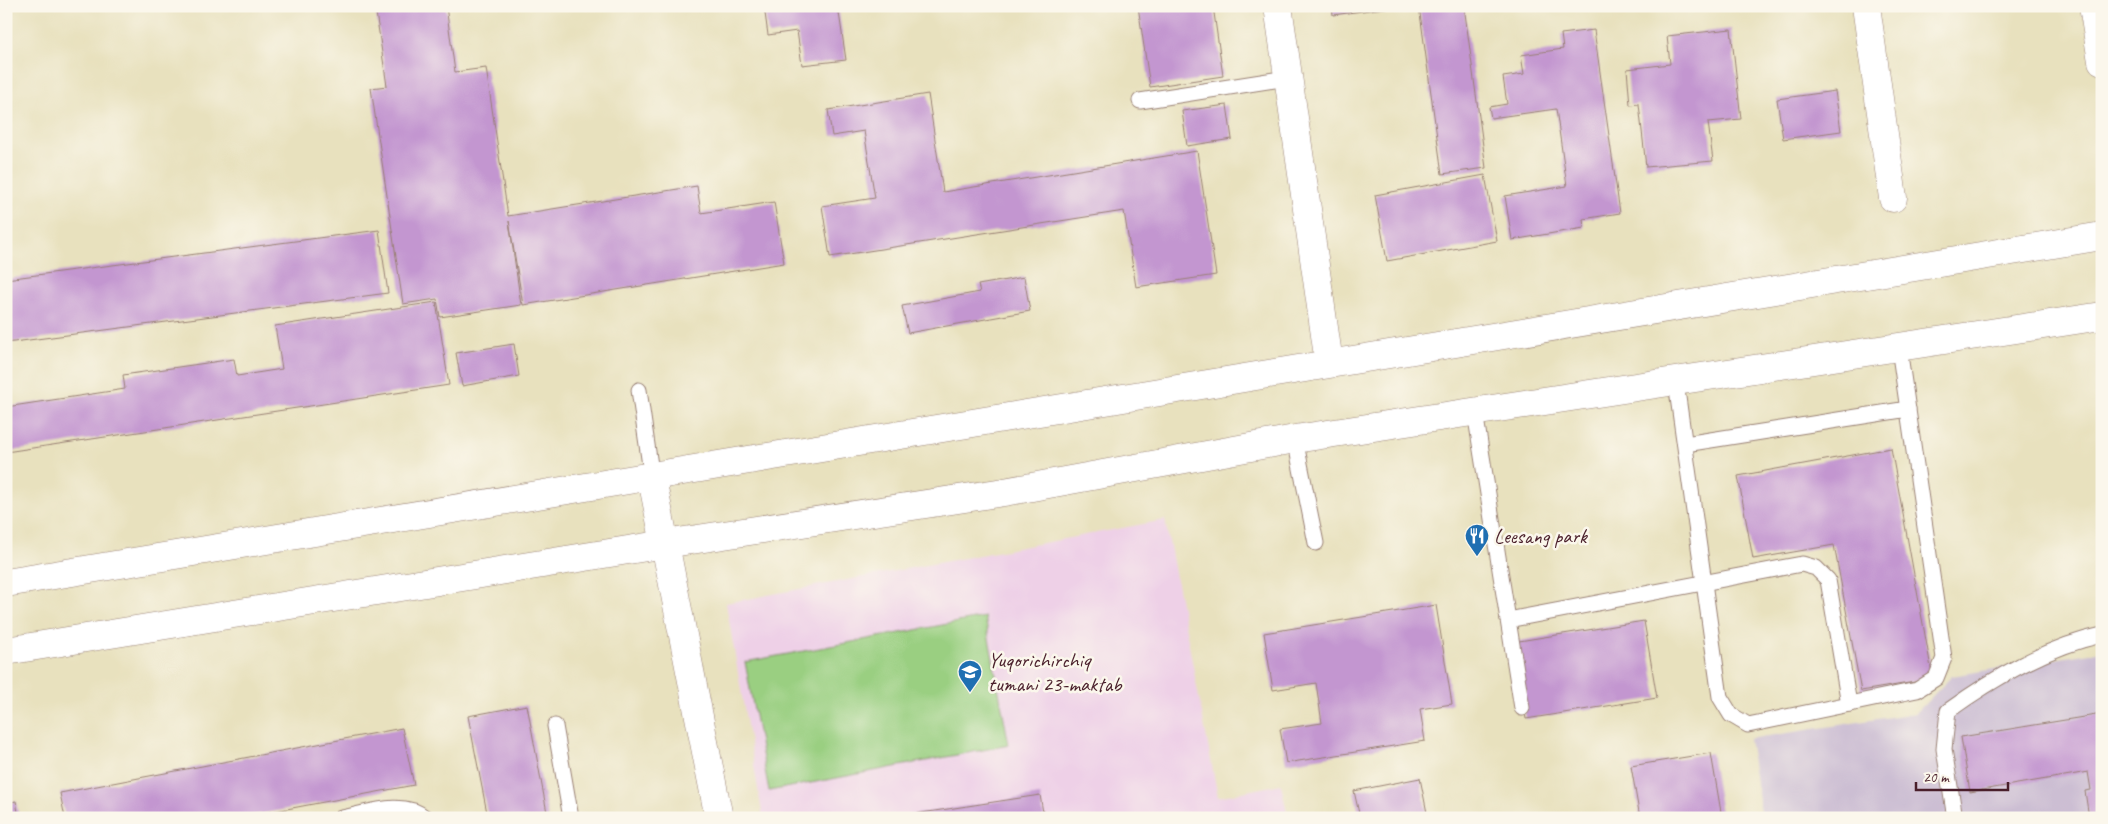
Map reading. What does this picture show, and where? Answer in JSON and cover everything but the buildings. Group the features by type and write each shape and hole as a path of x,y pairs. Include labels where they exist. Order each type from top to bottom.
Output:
{"main road":[{"path":"1278,6 1329,362"},
{"path":"1866,6 1893,198"},
{"path":"2094,6 2102,61"},
{"path":"6,583 652,479 1329,362 2102,236"},
{"path":"6,651 665,544 1004,492 1295,439 1676,383 2102,316"},
{"path":"652,479 719,818"}],"lane":[{"path":"1140,101 1287,78"},
{"path":"1676,383 1720,698 1731,715 1748,725 1917,690 1936,678 1944,658 1899,348"},
{"path":"639,390 652,479"},
{"path":"1685,444 1908,409"},
{"path":"1475,412 1522,708"},
{"path":"1295,439 1316,543"},
{"path":"1508,620 1802,564 1816,568 1828,580 1848,704"},
{"path":"1955,818 1944,749 1948,711 1986,684 2071,642 2102,635"},
{"path":"555,726 571,818"},
{"path":"341,818 399,807 420,812 426,818"}],"shaded area":[{"name":"Yuqorichirchiq tumani 23-maktab","path":"1165,520 1218,797 1281,784 1288,818 763,818 726,603"},
{"path":"2102,651 2102,818 1762,818 1749,739 1916,713 1952,676"}],"green space":[{"path":"985,617 1009,745 769,791 745,662"}],"place":[{"name":"Leesang park","path":"1477,557"},
{"name":"Yuqorichirchiq tumani 23-maktab","path":"970,693"}]}
